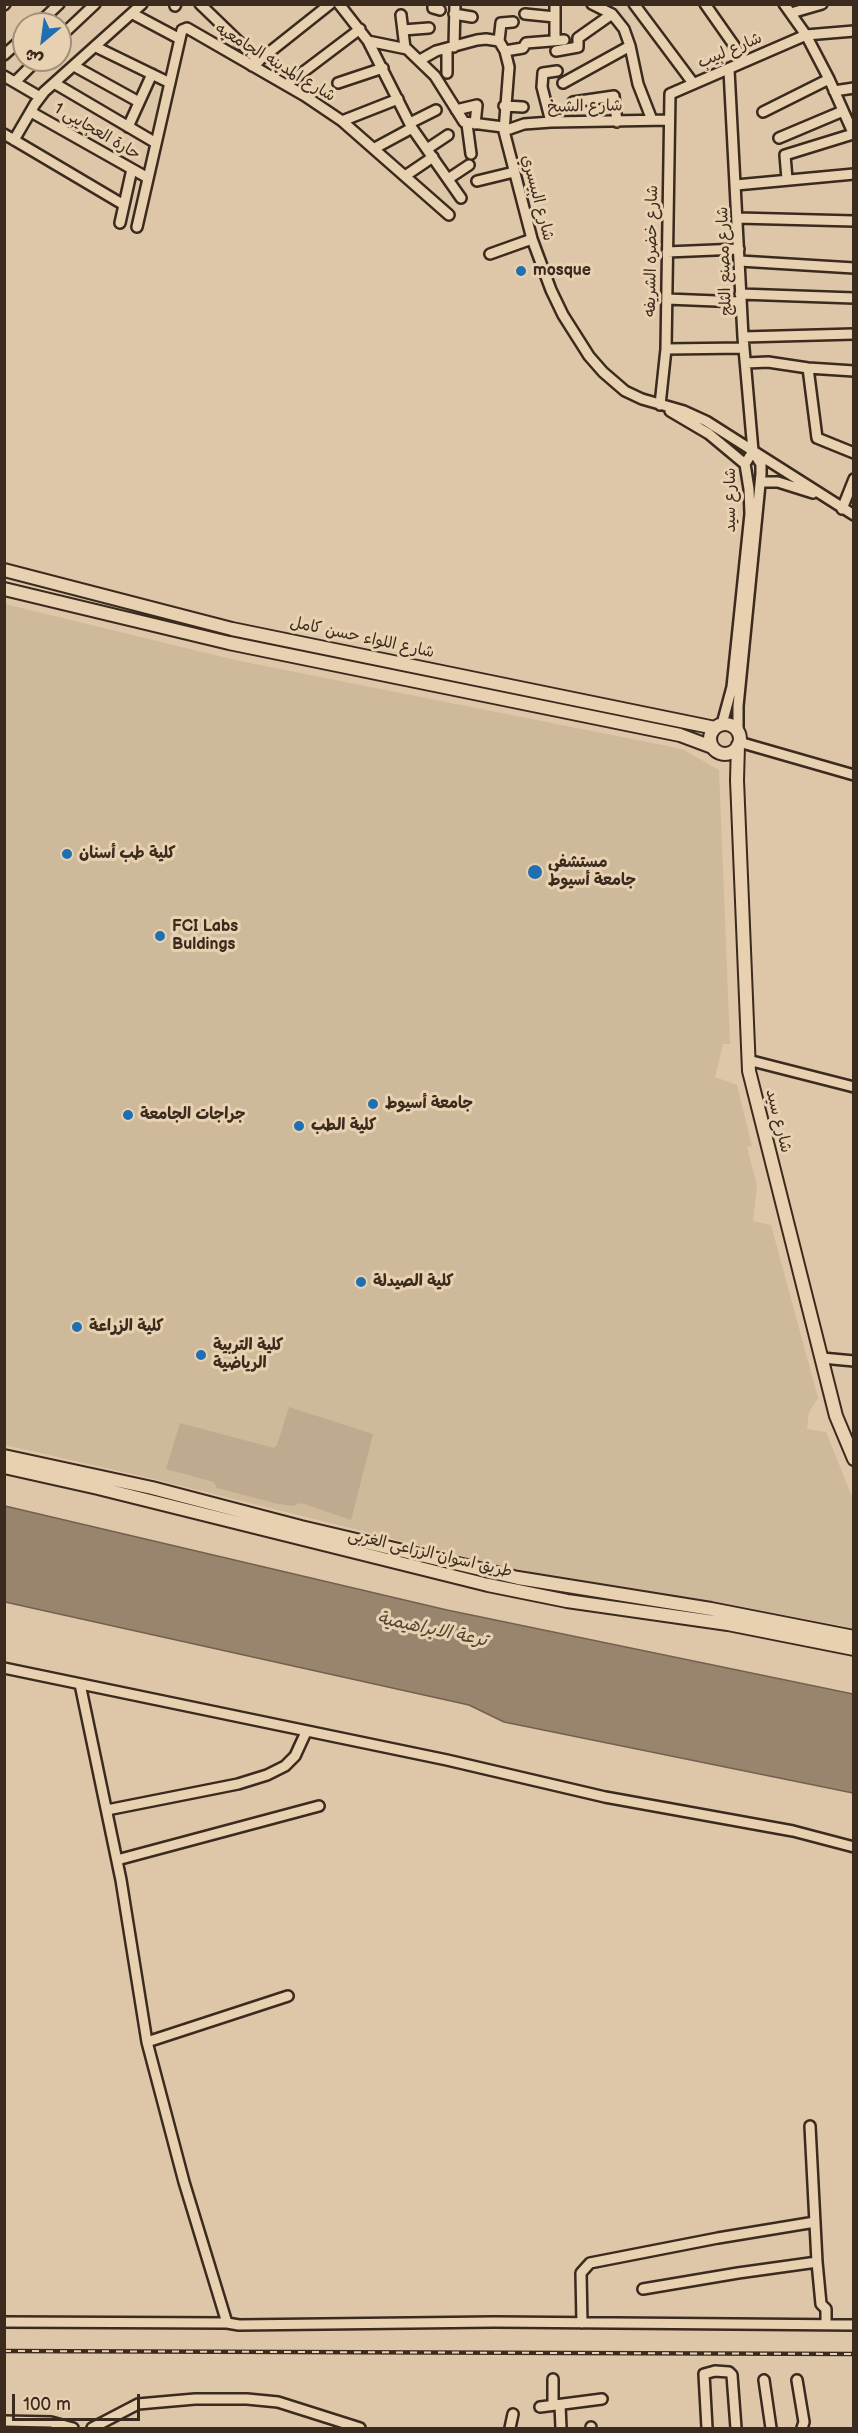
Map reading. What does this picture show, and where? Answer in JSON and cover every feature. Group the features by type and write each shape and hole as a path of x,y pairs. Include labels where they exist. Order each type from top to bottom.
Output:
{"main road":[{"name":"شارع اللواء حسن كامل","path":"4,570 232,629 719,726"},
{"name":"شارع اللواء حسن كامل","path":"4,589 229,643 680,735 716,750"},
{"path":"85,609 89,591"},
{"path":"229,643 232,629"},
{"path":"409,681 411,665"},
{"path":"716,750 732,752 739,740 731,726 719,726 710,737 716,750 737,780"},
{"name":"شارع سيد","path":"739,740 737,780 748,1066 836,1416 854,1459"},
{"name":"طريق اسوان الزراعى الغربى","path":"4,1456 122,1481 506,1576 586,1591 711,1609 854,1637"},
{"name":"طريق اسوان الزراعى الغربى","path":"4,1467 108,1490 488,1585 567,1601 758,1630 854,1649"}],"street":[{"path":"72,26 95,4"},
{"path":"14,140 40,97 142,4"},
{"path":"200,4 256,64 330,4"},
{"path":"555,4 555,17 561,42"},
{"path":"592,4 612,14 624,28 638,84 652,120"},
{"path":"634,4 693,83"},
{"path":"705,4 745,62"},
{"path":"784,4 806,35 853,133 785,155 787,179"},
{"path":"791,13 822,4"},
{"path":"343,6 368,41 411,125 461,198"},
{"path":"447,74 454,9 472,17"},
{"path":"133,14 180,39 137,227"},
{"path":"525,14 555,17"},
{"path":"513,22 501,23 499,41 505,51 523,48 526,43 561,42 578,47 578,38 612,14"},
{"path":"401,15 405,48"},
{"name":"شارع المدينه الجامعيه","path":"180,39 182,30 187,28 256,64 342,121 449,215"},
{"path":"403,30 429,28"},
{"path":"286,85 360,29"},
{"name":"شارع لبيب","path":"669,98 673,91 806,35 854,31"},
{"path":"420,60 450,48 486,39 499,41"},
{"path":"368,41 405,48 420,60 435,76 462,121 503,129"},
{"path":"563,83 630,46"},
{"path":"96,47 170,83"},
{"name":"شارع البيسري","path":"505,51 509,75 503,129 532,239 563,315 589,356 625,391 642,399 695,416 827,498"},
{"path":"74,66 139,102"},
{"path":"338,83 383,68"},
{"name":"شارع مصنع الثلج","path":"729,69 743,337 753,451"},
{"path":"550,122 542,87 543,73 557,70"},
{"path":"15,82 25,72"},
{"path":"435,76 458,72"},
{"path":"128,127 152,74"},
{"path":"4,76 40,97"},
{"path":"763,112 829,79"},
{"path":"54,83 156,143"},
{"path":"834,91 854,88"},
{"path":"573,102 614,96 617,122"},
{"name":"شارع خضره الشريفه","path":"660,405 666,350 669,98"},
{"path":"342,121 398,99"},
{"path":"456,110 477,105 471,124 471,154"},
{"path":"504,106 523,107"},
{"path":"375,148 436,110"},
{"path":"779,138 843,111"},
{"name":"حارة العجايبى 1","path":"31,112 148,178"},
{"name":"شارع الشيخ","path":"503,129 524,124 550,122 669,120"},
{"path":"4,134 124,205"},
{"path":"405,176 448,135"},
{"path":"448,179 469,165"},
{"path":"120,223 132,169"},
{"path":"477,181 514,172"},
{"path":"736,185 854,174"},
{"path":"738,218 854,221"},
{"path":"490,254 532,239"},
{"path":"667,252 739,249"},
{"path":"740,261 854,268"},
{"path":"667,300 854,297"},
{"path":"743,337 854,334"},
{"path":"666,350 744,348"},
{"path":"746,363 768,362 808,368 854,370"},
{"path":"808,368 817,438 854,453"},
{"name":"شارع البيسري","path":"660,405 709,434 745,464"},
{"name":"شارع سيد","path":"719,726 732,687 750,514 745,464 753,451"},
{"name":"شارع سيد","path":"739,740 738,706 761,482 760,464 753,451"},
{"path":"842,509 854,479"},
{"path":"761,482 778,482 827,498 854,515"},
{"path":"739,740 854,775"},
{"path":"748,1066 763,1065 854,1087"},
{"path":"822,1358 854,1361"},
{"path":"4,1668 447,1760 605,1797 793,1831 854,1847"},
{"path":"80,1684 117,1860 147,2042 184,2182 227,2323"},
{"path":"107,1810 238,1785 267,1775 285,1766 295,1756 306,1732"},
{"path":"117,1860 319,1806"},
{"path":"147,2042 288,1996"},
{"path":"810,2126 817,2262 821,2304 826,2309 826,2325"},
{"path":"582,2323 581,2273 590,2264 698,2242 815,2222"},
{"path":"643,2289 738,2272 817,2262"},
{"path":"4,2322 227,2323 239,2325 582,2323 854,2325"},
{"path":"707,2428 705,2374 715,2371 732,2373 736,2428"},
{"path":"553,2379 561,2428"},
{"path":"764,2380 771,2428"},
{"path":"797,2380 804,2422 802,2428"},
{"path":"92,2428 138,2404 195,2399 247,2399 278,2402 360,2428"},
{"path":"540,2406 602,2399"},
{"path":"510,2428 513,2414"},
{"path":"4,2421 51,2422 72,2428"}],"shaded area":[{"name":"جامعة أسيوط","path":"5,604 235,660 667,746 684,750 719,770 730,1044 723,1044 715,1077 737,1085 752,1146 747,1147 757,1186 753,1221 771,1225 818,1398 809,1412 807,1429 826,1432 853,1499 853,1628 749,1608 522,1571 154,1479 5,1445"},
{"path":"289,1407 373,1434 351,1520 301,1503 293,1506 278,1504 217,1488 214,1482 166,1469 180,1423 274,1448"}],"water":[{"name":"ترعة الابراهيمية","path":"5,1506 447,1610 853,1694 853,1793 504,1722 469,1705 5,1602"}],"railway":[{"path":"4,2351 854,2354"}],"place":[{"name":"mosque","path":"521,271"},
{"name":"كلية طب أسنان","path":"67,854"},
{"name":"مستشفی جامعة أسيوط","path":"535,872"},
{"name":"FCI Labs Buldings","path":"160,936"},
{"name":"جامعة أسيوط","path":"373,1104"},
{"name":"جراجات الجامعة","path":"128,1115"},
{"name":"كلية الطب","path":"299,1126"},
{"name":"كلية الصيدلة","path":"361,1282"},
{"name":"كلية الزراعة","path":"77,1327"},
{"name":"كلية التربية الرياضية","path":"201,1355"}]}
